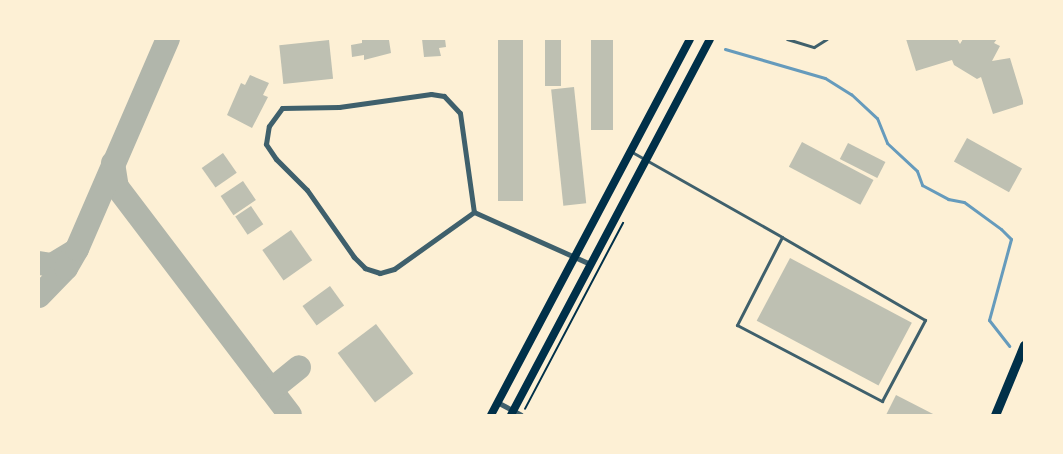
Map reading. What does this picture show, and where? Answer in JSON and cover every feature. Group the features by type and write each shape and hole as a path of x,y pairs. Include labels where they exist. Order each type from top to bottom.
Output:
{"highway":[{"path":"995,415 1024,345"}],"main road":[{"path":"491,415 690,39"},
{"path":"515,414 590,264 710,39"}],"street":[{"path":"431,94 444,96 460,113 474,212 393,269 380,273 365,268 307,190 276,159 266,144 269,126 282,108 339,107 431,94"},
{"path":"474,212 590,264"},
{"path":"497,402 515,414"}],"lane":[{"path":"787,39 814,47 827,39"},
{"path":"630,151 646,159 782,237 925,320 882,401 737,325 782,237"}],"path":[{"path":"528,403 623,222"}],"building":[{"path":"362,39 389,40 391,53 364,60 364,55 352,57 351,45 362,43"},
{"path":"422,39 445,39 446,47 439,48 441,56 424,57"},
{"path":"498,39 523,39 523,201 498,201"},
{"path":"545,39 561,39 561,86 545,86"},
{"path":"591,39 613,39 613,130 591,130"},
{"path":"906,39 957,39 960,44 963,39 997,39 994,43 1000,46 992,61 1010,58 1024,104 993,114 981,77 977,79 954,65 952,60 916,71"},
{"path":"329,40 333,79 283,84 279,45"},
{"path":"250,75 269,83 263,95 268,97 252,128 227,115 241,83 245,85"},
{"path":"574,87 586,203 563,206 551,89"},
{"path":"967,138 1022,169 1009,192 954,162"},
{"path":"802,142 874,180 860,205 789,167"},
{"path":"848,143 885,162 877,178 840,159"},
{"path":"223,153 237,173 215,188 202,168"},
{"path":"243,181 256,200 233,215 221,196"},
{"path":"251,206 263,224 248,235 235,217"},
{"path":"291,230 312,260 284,280 262,250"},
{"path":"790,258 912,323 879,385 757,321"},
{"path":"330,286 344,305 317,325 302,306"},
{"path":"376,324 413,374 375,402 338,353"},
{"path":"896,395 935,415 886,415"}],"waterway":[{"path":"725,49 825,78 851,94 877,118 887,143 917,171 922,185 948,199 964,202 1011,239 989,320 1009,346"}],"taxiway":[{"path":"39,296 66,268 77,249 168,39"},
{"path":"113,163 117,187 290,415"},
{"path":"39,263 52,265 74,252"},
{"path":"271,390 299,367"}]}
